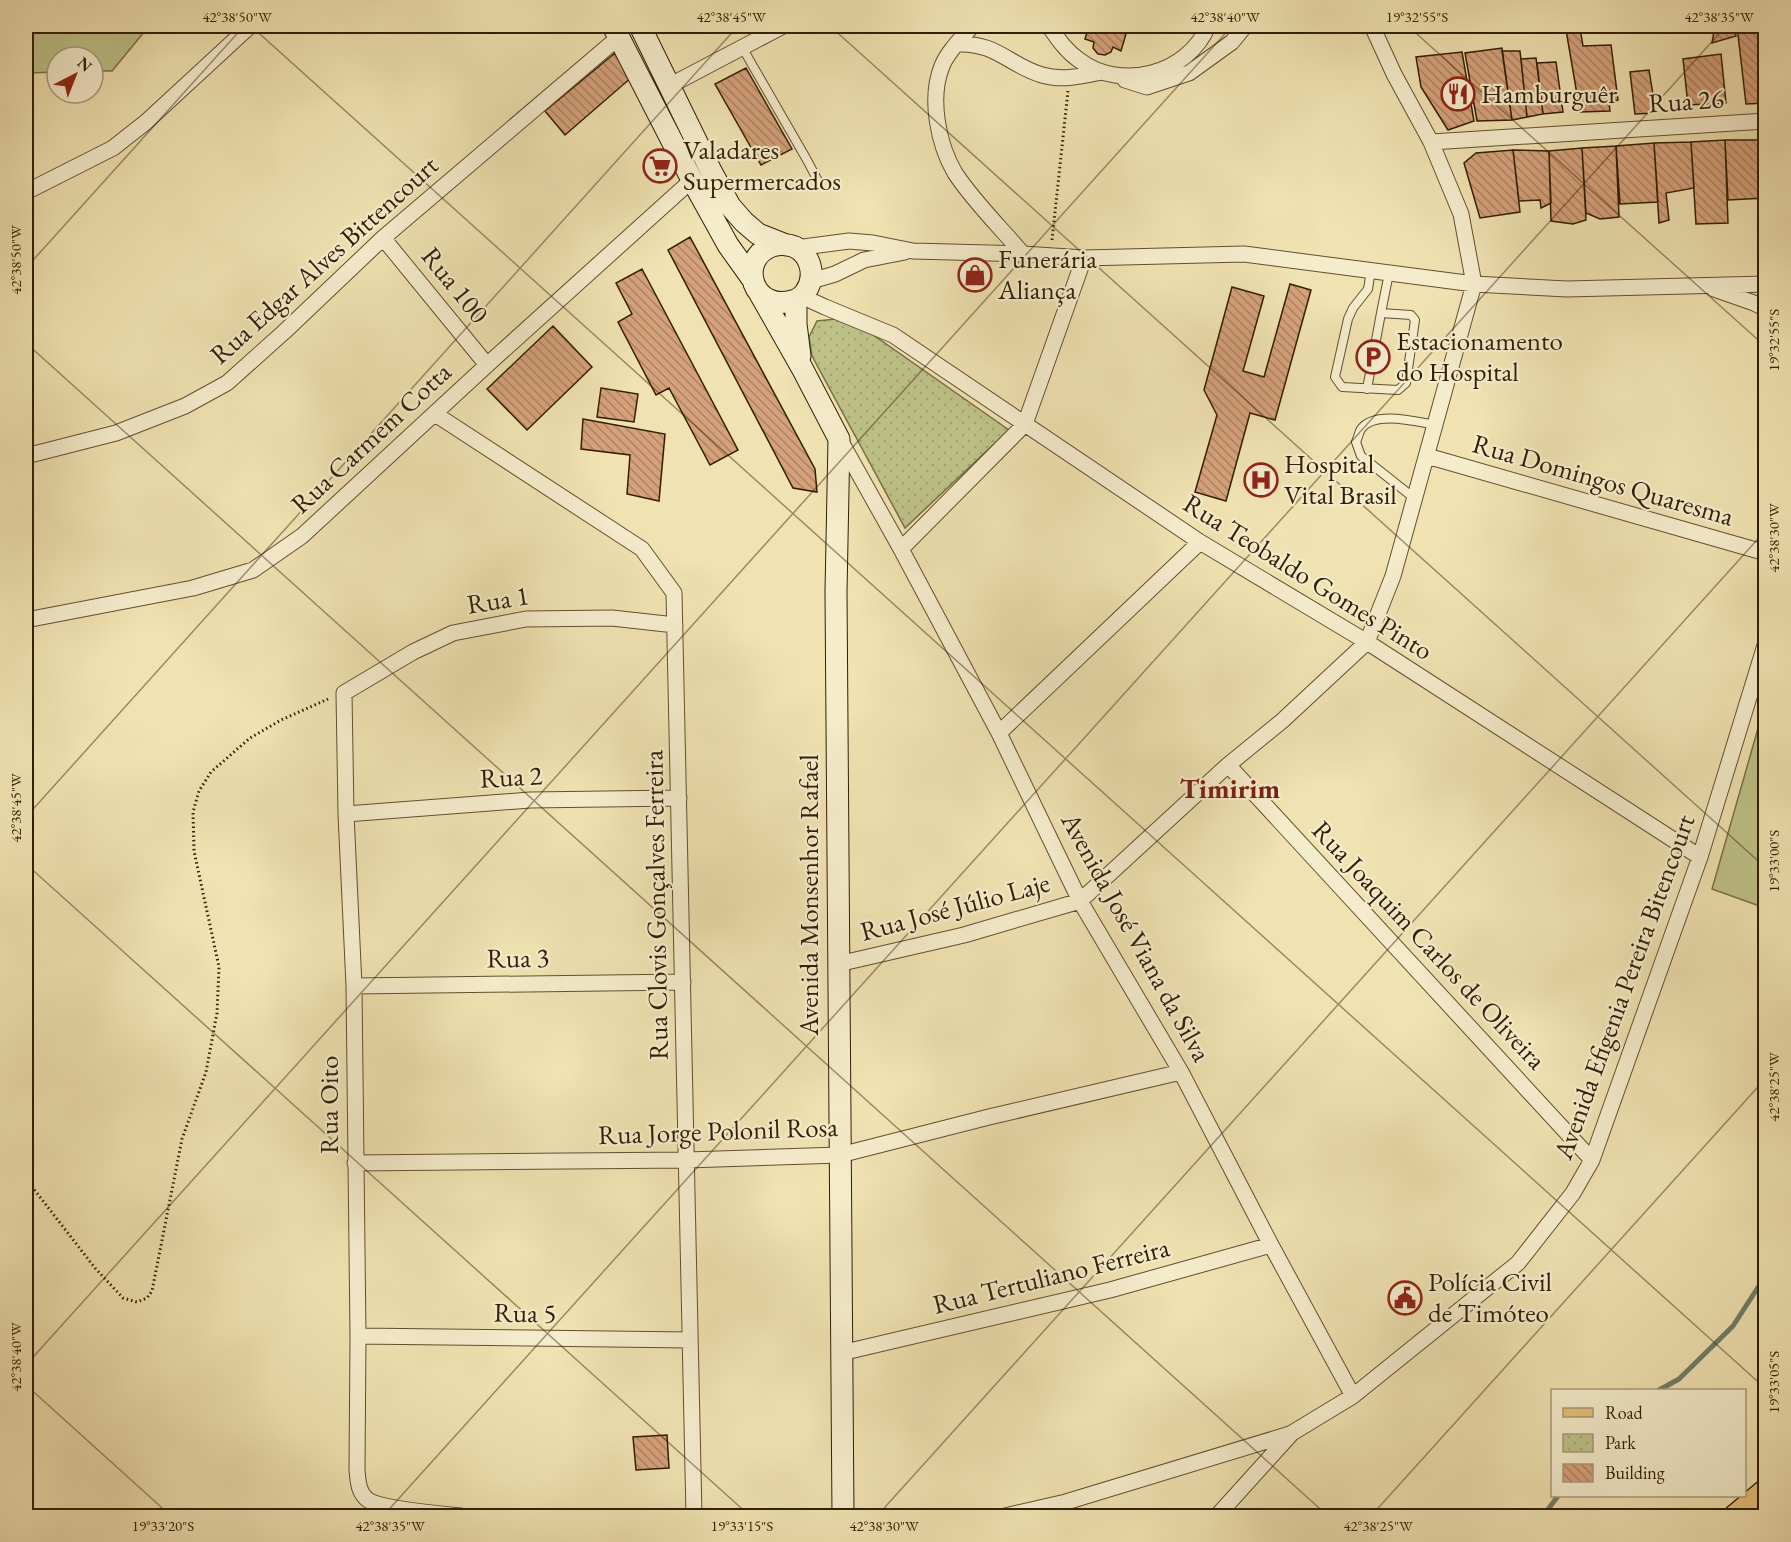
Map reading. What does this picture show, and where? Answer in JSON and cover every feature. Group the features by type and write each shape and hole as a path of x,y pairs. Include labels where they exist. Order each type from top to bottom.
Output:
{"main road":[{"path":"639,26 730,206 758,234 791,246 803,254 809,262 812,271 803,292 797,340 802,368"},
{"name":"Avenida Monsenhor Rafael","path":"616,31 692,180 802,368 839,439 836,592 843,1516"},
{"path":"791,246 777,245 760,254 752,271 756,287 767,300 777,303 787,303 803,292"},
{"path":"1735,1516 1766,1490"}],"street":[{"path":"26,192 113,148 182,89 250,26"},
{"path":"669,86 783,26"},
{"path":"972,26 942,64 936,85 935,106 942,142 955,172 1023,254"},
{"path":"1049,26 1062,46 1080,62 1147,87 1189,74 1232,42 1245,26"},
{"path":"956,44 971,44 992,49 1042,75 1069,79 1105,73 1136,76 1163,70 1186,56 1208,26"},
{"path":"1371,26 1431,142 1461,214 1474,284"},
{"name":"Rua Edgar Alves Bittencourt","path":"26,456 116,433 185,406 227,383 383,238 616,31"},
{"name":"Rua 26","path":"1431,142 1766,121"},
{"name":"Rua Carmem Cotta","path":"26,620 193,588 252,570 302,536 692,180"},
{"name":"Rua 100","path":"383,238 487,365"},
{"path":"791,246 849,241 914,250 1084,258 1244,254 1474,284 1567,289 1766,285"},
{"path":"803,292 864,260 914,250"},
{"path":"901,549 1025,424 1084,258"},
{"name":"Rua José Júlio Laje","path":"838,964 964,935 1080,901 1228,765 1282,721 1367,642 1393,576 1474,284"},
{"path":"1706,286 1766,309"},
{"name":"Rua Teobaldo Gomes Pinto","path":"803,292 825,307 893,335 1200,542 1367,642 1700,856"},
{"name":"Rua Clovis Gonçalves Ferreira","path":"435,414 642,549 674,593 694,1516"},
{"name":"Avenida José Viana da Silva","path":"839,439 901,549 999,733 1080,901 1181,1072 1353,1396"},
{"name":"Rua Domingos Quaresma","path":"1427,456 1766,553"},
{"path":"999,733 1200,542"},
{"name":"Rua 1","path":"344,693 413,652 453,633 526,618 612,618 675,625"},
{"name":"Avenida Efigenia Pereira Bitencourt","path":"1217,1516 1292,1433 1353,1396 1518,1263 1573,1193 1592,1160 1700,856 1766,642"},
{"name":"Rua Oito","path":"344,693 346,814 354,986 359,1489 367,1499 380,1505 460,1516"},
{"name":"Rua Joaquim Carlos de Oliveira","path":"1228,765 1592,1160"},
{"name":"Rua 2","path":"346,814 530,800 679,798"},
{"name":"Rua 3","path":"354,986 683,982"},
{"name":"Rua Jorge Polonil Rosa","path":"355,1163 687,1160 840,1155 1181,1072"},
{"name":"Rua Tertuliano Ferreira","path":"841,1353 1110,1290 1271,1245"},
{"name":"Rua 5","path":"358,1336 690,1341"},
{"path":"1005,1516 1066,1502 1292,1433"}],"lane":[{"path":"742,47 818,181"},
{"path":"1371,270 1368,289 1353,308 1348,319 1335,377 1342,387 1398,390 1406,383 1415,320 1411,315 1381,313"},
{"path":"1367,389 1389,272"},
{"path":"1414,498 1361,456 1356,442 1362,428 1373,420 1398,419 1436,425"}],"path":[{"path":"1050,256 1069,79"},
{"path":"26,1179 95,1268 123,1298 137,1302 147,1298 152,1291 158,1265 182,1139 206,1072 218,1013 219,967 194,851 193,812 200,791 211,772 250,738 315,704 344,693"}],"green space":[{"path":"26,26 149,26 112,71 105,71 105,45 45,45 45,72 26,73"},
{"path":"836,319 866,330 1009,430 905,528 812,356 809,337 817,321"},
{"path":"1765,704 1765,908 1712,889"}],"building":[{"path":"1089,26 1139,26 1128,27 1121,51 1113,47 1111,52 1105,55 1098,54 1093,48 1094,42 1085,39"},
{"path":"1677,26 1734,26 1736,36 1712,43 1714,31 1678,31"},
{"path":"1737,26 1766,26 1766,103 1746,104"},
{"path":"1580,28 1583,46 1611,45 1618,100 1609,103 1610,111 1580,112 1566,30"},
{"path":"1502,48 1512,120 1477,121 1465,53"},
{"path":"1502,51 1520,51 1527,117 1512,120"},
{"path":"1462,52 1474,121 1448,130 1421,87 1416,57"},
{"path":"615,53 632,77 565,135 545,111"},
{"path":"1721,54 1726,103 1688,105 1683,59"},
{"path":"1536,58 1543,114 1527,117 1521,59"},
{"path":"1556,62 1563,112 1543,114 1537,63"},
{"path":"746,68 792,149 761,165 715,84"},
{"path":"1649,70 1656,113 1635,114 1630,72"},
{"path":"1725,140 1761,140 1766,198 1728,200"},
{"path":"1725,140 1728,223 1696,224 1691,142"},
{"path":"1691,142 1694,188 1666,193 1669,220 1659,223 1654,143"},
{"path":"1654,143 1658,202 1620,204 1616,146"},
{"path":"1616,146 1619,217 1600,219 1586,213 1582,148"},
{"path":"1582,148 1586,220 1573,224 1551,221 1549,151"},
{"path":"1513,150 1520,212 1480,218 1464,163 1476,153"},
{"path":"1513,150 1549,151 1551,203 1541,208 1540,200 1519,201"},
{"path":"690,237 815,469 817,492 793,488 668,250"},
{"path":"642,269 738,450 710,465 669,388 656,395 618,322 632,314 616,283"},
{"path":"1290,284 1311,290 1275,420 1250,413 1226,501 1195,492 1217,415 1204,390 1232,287 1264,296 1243,371 1264,377"},
{"path":"553,326 592,367 527,430 487,389"},
{"path":"601,388 638,394 634,422 597,417"},
{"path":"583,419 665,434 659,501 627,494 630,455 581,449"},
{"path":"667,1435 669,1468 636,1470 633,1437"}],"waterway":[{"path":"1661,1389 1679,1379 1733,1326 1766,1275"},
{"path":"1543,1516 1557,1497"}],"place":[{"name":"Hamburguêr","path":"1458,94"},
{"name":"Valadares Supermercados","path":"660,166"},
{"name":"Funerária Aliança","path":"975,275"},
{"name":"Estacionamento do Hospital","path":"1373,357"},
{"name":"Hospital Vital Brasil","path":"1261,480"},
{"name":"Polícia Civil de Timóteo","path":"1405,1298"}],"district":[{"name":"Timirim","path":"1230,788"}]}
